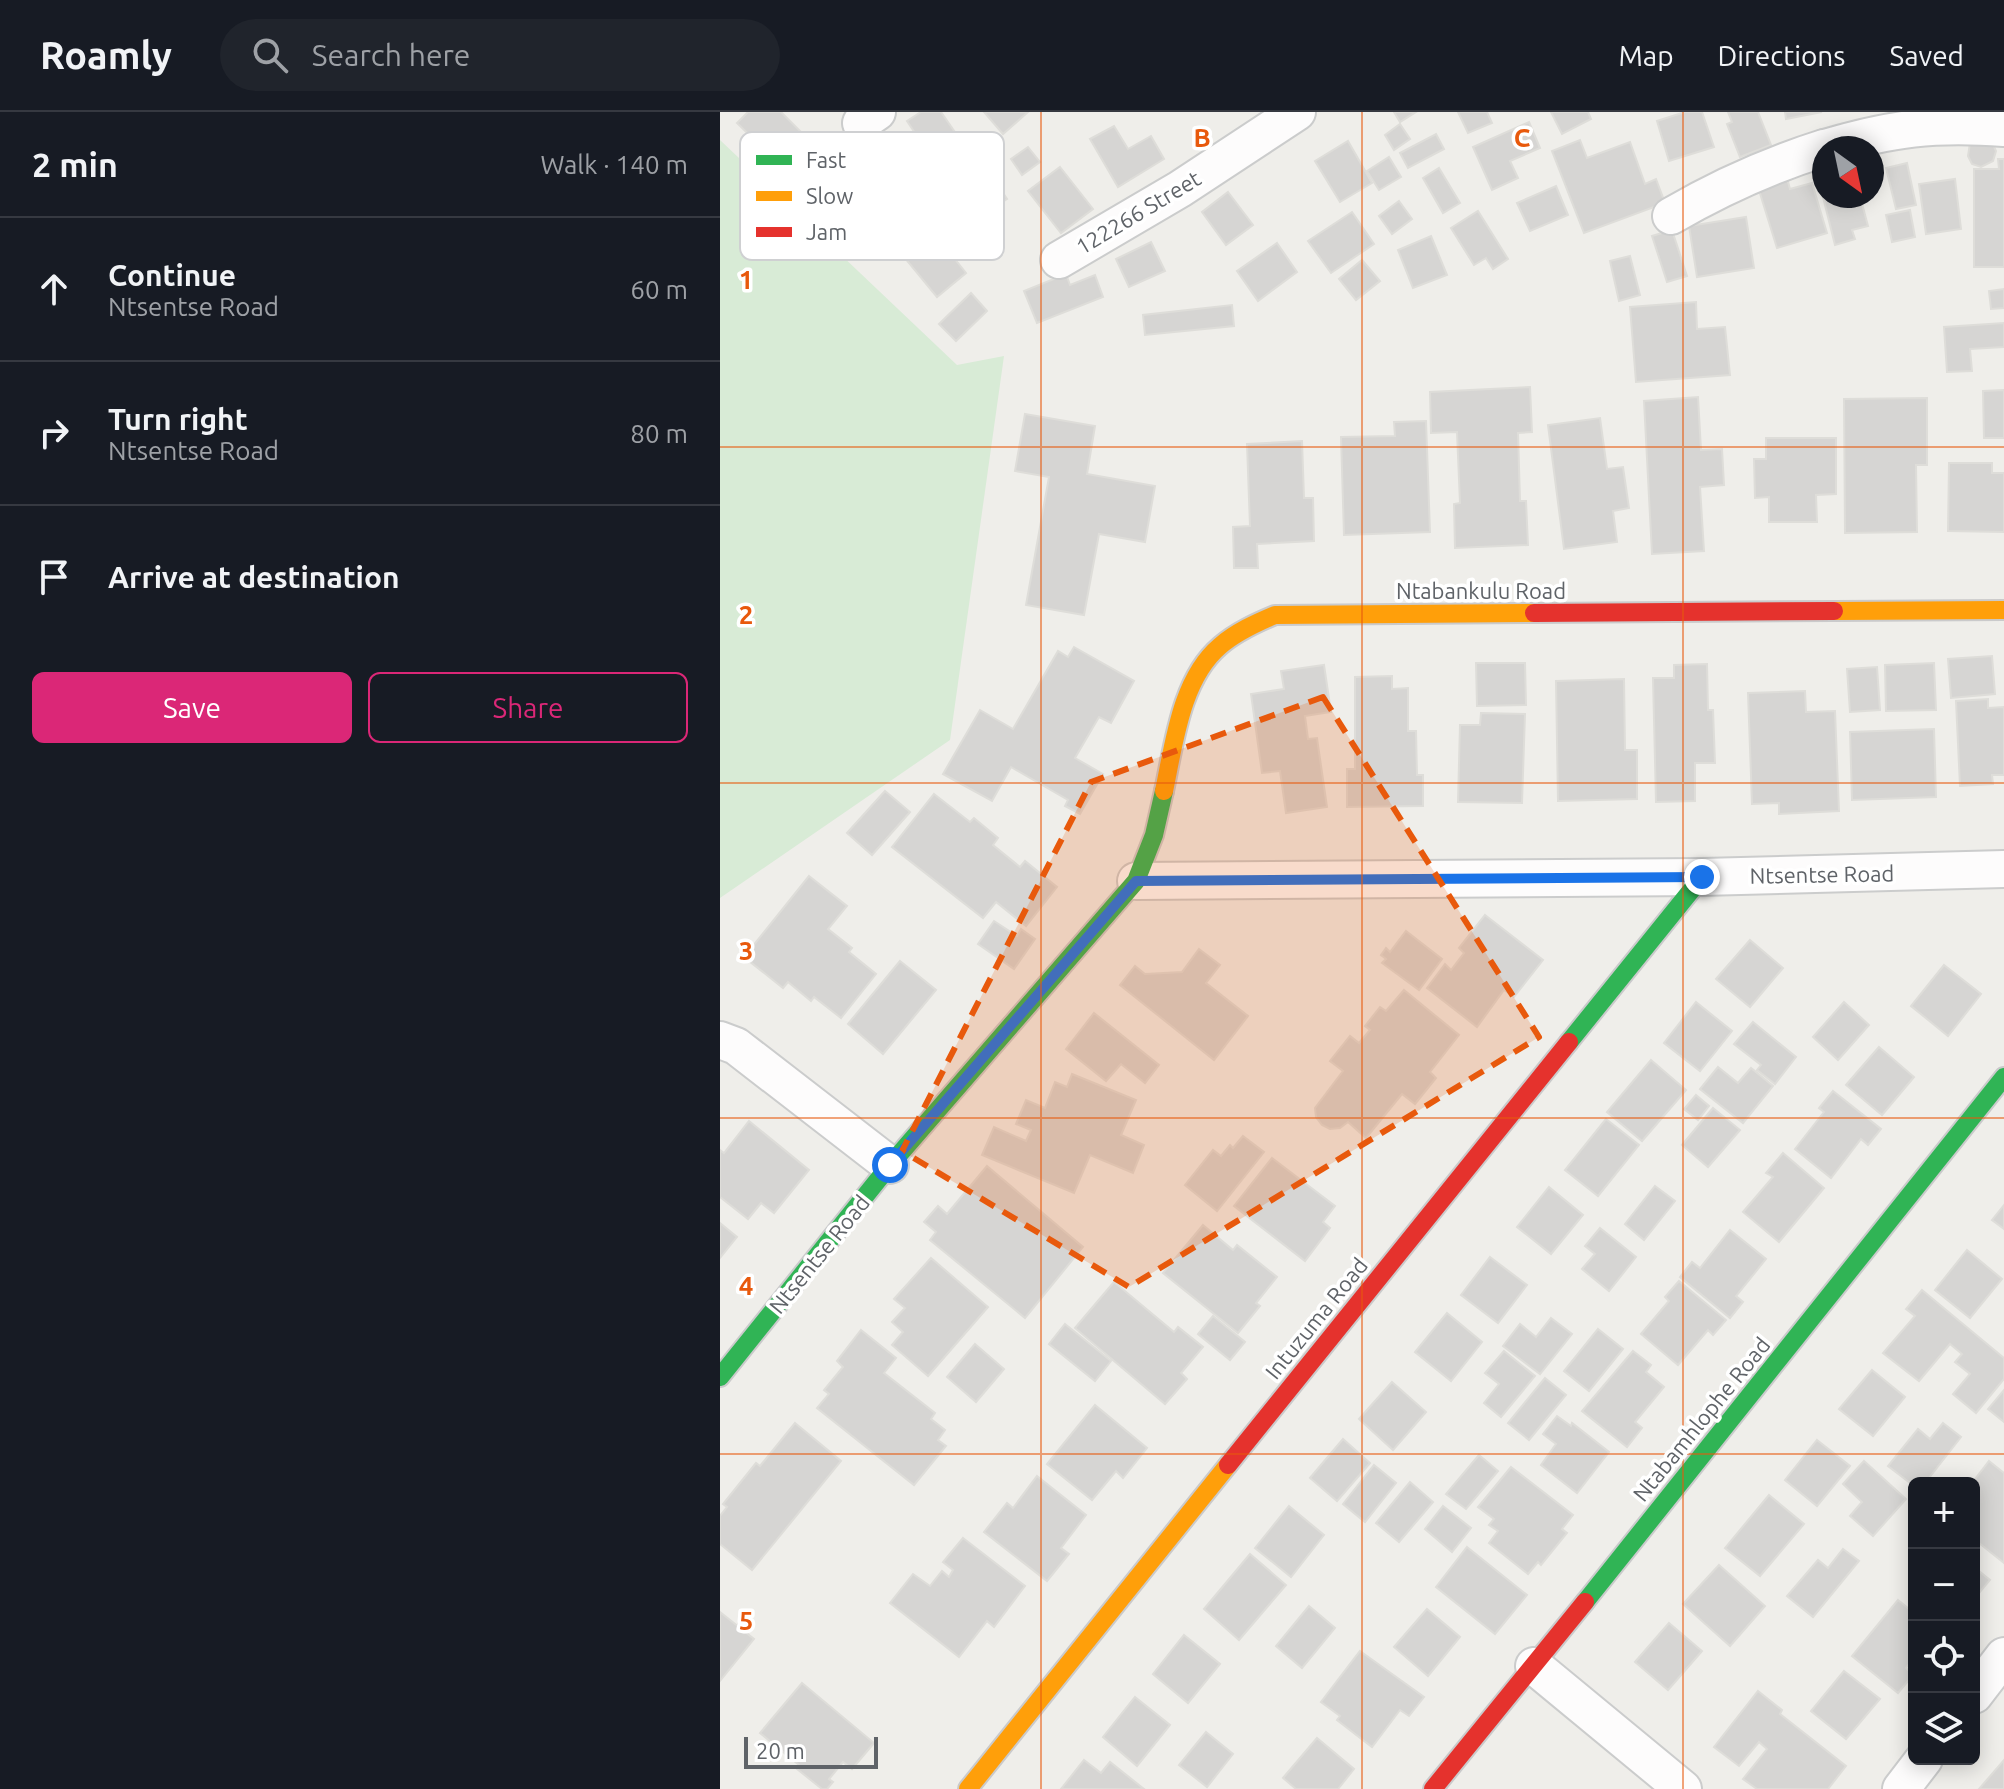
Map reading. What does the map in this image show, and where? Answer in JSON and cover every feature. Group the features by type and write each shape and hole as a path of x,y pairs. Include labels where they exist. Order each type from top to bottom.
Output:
{"street":[{"name":"122266 Street","path":"1059,260 1180,189 1297,112"},
{"path":"1864,136 1915,127 1954,125 2004,128"},
{"path":"1671,216 1711,193 1788,159 1812,152"},
{"name":"Ntabankulu Road","path":"1136,881 1156,832 1182,716 1195,681 1210,655 1239,631 1275,615 2004,610"},
{"name":"Ntsentse Road","path":"720,1377 890,1165 1136,881 1702,877 2004,869"},
{"name":"Intuzuma Road","path":"968,1789 1702,877"},
{"path":"720,1040 736,1046 890,1165"},
{"name":"Ntabamhlophe Road","path":"1433,1789 2004,1077"},
{"path":"1976,1693 2004,1656"},
{"path":"1534,1666 1683,1789"},
{"path":"1901,1789 1919,1765"}],"highlighted area":[{"path":"1323,697 1539,1037 1129,1287 902,1151 1091,782"}],"green space":[{"path":"720,140 740,159 740,260 846,260 957,365 1004,356 950,740 720,898"}],"building":[{"path":"748,112 781,112 801,132 746,132 737,123"},
{"path":"921,112 941,112 955,132 914,132 907,121"},
{"path":"984,112 1028,112 1004,133"},
{"path":"1394,112 1416,112 1400,122"},
{"path":"1458,112 1487,112 1492,123 1468,133"},
{"path":"1551,112 1588,112 1591,119 1562,134"},
{"path":"1685,112 1702,112 1714,147 1669,161 1657,121"},
{"path":"1728,112 1758,112 1771,145 1740,157 1727,124 1732,122"},
{"path":"1785,112 1822,112 1786,119"},
{"path":"1529,122 1540,148 1510,161 1518,178 1492,190 1473,147"},
{"path":"1400,124 1410,139 1394,150 1385,135"},
{"path":"1114,126 1128,149 1151,136 1164,159 1118,187 1090,139"},
{"path":"1436,134 1444,149 1408,168 1400,153"},
{"path":"1580,140 1587,158 1630,142 1645,184 1656,179 1665,203 1584,233 1552,151"},
{"path":"1348,141 1372,183 1340,202 1315,161"},
{"path":"1992,142 1996,151 1993,161 1981,167 1972,164 1968,156 1970,143"},
{"path":"1028,147 1040,162 1022,175 1011,159"},
{"path":"1389,157 1401,177 1379,190 1367,171"},
{"path":"1998,159 2004,159 2004,267 1974,267 1974,169 1999,169"},
{"path":"1907,163 1916,205 1896,209 1886,168"},
{"path":"1060,167 1093,209 1061,233 1028,191"},
{"path":"1439,168 1460,203 1443,213 1423,178"},
{"path":"1787,178 1790,189 1812,183 1812,208 1820,208 1827,233 1777,248 1758,187"},
{"path":"1955,179 1961,229 1926,234 1919,184"},
{"path":"1556,186 1568,215 1530,231 1517,203"},
{"path":"1228,192 1253,225 1226,245 1202,212"},
{"path":"1399,201 1412,219 1392,234 1379,216"},
{"path":"1826,208 1863,208 1868,226 1852,230 1855,239 1835,245"},
{"path":"1910,210 1915,237 1892,242 1886,215"},
{"path":"1478,211 1508,259 1493,269 1486,258 1474,265 1451,228"},
{"path":"1352,212 1374,244 1331,273 1308,241"},
{"path":"1746,217 1754,268 1697,277 1689,226"},
{"path":"1672,230 1687,276 1667,282 1652,236"},
{"path":"1431,236 1447,275 1413,288 1398,250"},
{"path":"1151,242 1165,271 1129,287 1116,259"},
{"path":"1277,243 1297,272 1258,301 1237,271"},
{"path":"1630,256 1640,295 1619,301 1610,261"},
{"path":"906,260 956,260 966,273 937,297"},
{"path":"1362,260 1380,281 1356,300 1339,279"},
{"path":"1066,274 1070,285 1095,275 1103,297 1037,323 1024,291"},
{"path":"2004,289 2004,308 1991,309 1989,291"},
{"path":"971,293 987,311 956,341 939,324"},
{"path":"1696,302 1697,329 1725,327 1730,375 1636,382 1630,307"},
{"path":"1232,305 1234,326 1145,335 1143,315"},
{"path":"2004,323 2004,347 1970,349 1972,371 1947,372 1944,327"},
{"path":"1530,387 1532,432 1518,433 1520,501 1526,501 1528,545 1455,548 1454,504 1460,503 1457,432 1431,433 1430,392"},
{"path":"2004,390 2004,438 1984,438 1983,391"},
{"path":"1698,397 1701,450 1722,449 1724,485 1700,487 1704,551 1652,554 1644,401"},
{"path":"1927,398 1927,465 1916,465 1917,532 1845,533 1844,399"},
{"path":"1025,414 1095,426 1087,474 1155,486 1145,542 1099,534 1084,615 1026,605 1049,477 1015,471"},
{"path":"1600,418 1607,469 1623,467 1629,508 1613,511 1617,542 1564,549 1548,425"},
{"path":"1426,421 1430,532 1344,535 1341,437 1395,436 1394,422"},
{"path":"1766,438 1836,438 1836,494 1816,495 1817,522 1769,522 1769,497 1755,498 1754,459 1766,459"},
{"path":"1302,441 1304,498 1313,498 1314,541 1257,544 1258,568 1234,568 1233,527 1250,526 1247,444"},
{"path":"1949,463 1992,463 1992,473 2004,473 2004,532 1948,531"},
{"path":"1074,647 1134,681 1111,723 1099,717 1075,758 1103,774 1080,814 1065,806 1068,800 1011,767 992,801 943,774 980,710 1013,729 1058,651 1068,657"},
{"path":"1992,656 1995,694 1951,698 1948,659"},
{"path":"1476,663 1525,663 1526,705 1477,706"},
{"path":"1934,663 1936,710 1886,711 1885,665"},
{"path":"1707,664 1708,710 1713,710 1715,763 1695,763 1695,801 1656,802 1653,678 1674,678 1674,665"},
{"path":"1324,665 1331,712 1305,716 1308,739 1317,738 1327,807 1286,813 1280,771 1262,773 1251,694 1284,689 1281,671"},
{"path":"1877,667 1880,710 1850,712 1847,669"},
{"path":"1392,676 1392,689 1408,688 1408,731 1416,731 1417,775 1423,775 1423,806 1347,807 1347,769 1355,769 1355,677"},
{"path":"1624,679 1625,750 1637,750 1637,799 1558,801 1556,681"},
{"path":"1805,691 1806,712 1835,711 1839,811 1779,814 1779,803 1752,804 1748,693"},
{"path":"1988,699 1988,708 2004,707 2004,775 1992,775 1993,784 1960,786 1956,701"},
{"path":"1481,713 1525,714 1522,803 1458,802 1460,725 1480,725"},
{"path":"1934,729 1936,797 1852,800 1850,732"},
{"path":"885,791 910,812 872,855 847,833"},
{"path":"934,794 970,822 974,818 998,838 993,845 1020,867 1025,861 1057,887 1026,926 996,902 983,918 892,847"},
{"path":"809,876 847,906 828,929 852,948 849,952 876,974 841,1018 814,997 811,1001 788,982 783,988 744,957"},
{"path":"1485,915 1543,960 1514,997 1504,990 1477,1027 1427,988 1445,964 1451,970 1464,953 1459,948"},
{"path":"994,921 1017,936 1021,929 1035,939 1014,969 978,944"},
{"path":"1406,931 1442,959 1419,990 1382,963 1386,959 1381,955 1386,948 1390,952"},
{"path":"1750,940 1783,968 1750,1007 1716,979"},
{"path":"1199,949 1220,965 1206,983 1248,1016 1214,1060 1120,985 1135,966 1145,974 1182,972"},
{"path":"900,961 936,990 883,1054 848,1024"},
{"path":"1944,965 1981,994 1948,1036 1911,1006"},
{"path":"1404,990 1459,1035 1430,1072 1436,1078 1415,1104 1402,1094 1366,1138 1348,1122 1340,1128 1330,1129 1322,1125 1316,1117 1315,1108 1343,1071 1330,1061 1350,1036 1359,1043 1370,1030 1365,1026 1380,1007 1386,1011"},
{"path":"1696,1002 1732,1031 1700,1071 1664,1043"},
{"path":"1844,1002 1869,1025 1838,1060 1813,1037"},
{"path":"1094,1013 1159,1065 1145,1083 1121,1064 1106,1081 1066,1049"},
{"path":"1753,1022 1796,1057 1775,1084 1757,1070 1761,1065 1734,1044"},
{"path":"1879,1047 1914,1077 1882,1115 1846,1085"},
{"path":"1651,1060 1686,1090 1642,1141 1607,1112"},
{"path":"1718,1067 1738,1083 1751,1068 1773,1086 1743,1123 1700,1089"},
{"path":"1072,1074 1136,1100 1121,1135 1144,1145 1133,1173 1090,1155 1074,1193 982,1155 994,1127 1026,1141 1031,1130 1016,1124 1026,1100 1045,1108 1055,1082 1067,1087"},
{"path":"1833,1091 1881,1129 1868,1145 1861,1139 1831,1178 1795,1149 1824,1112 1819,1108"},
{"path":"1696,1095 1709,1106 1698,1120 1684,1109"},
{"path":"1713,1108 1740,1130 1708,1167 1682,1145"},
{"path":"1606,1119 1639,1145 1598,1196 1565,1170"},
{"path":"749,1121 809,1170 774,1213 761,1203 748,1219 720,1197 720,1150 724,1153"},
{"path":"1243,1136 1264,1152 1217,1211 1185,1185 1213,1150 1221,1156"},
{"path":"1783,1153 1824,1188 1779,1242 1743,1212 1773,1177 1766,1173"},
{"path":"1272,1158 1335,1206 1323,1222 1330,1228 1305,1261 1234,1206"},
{"path":"987,1166 1083,1247 1025,1318 930,1240 936,1232 924,1222 938,1206 947,1214"},
{"path":"1655,1186 1675,1201 1644,1240 1625,1224"},
{"path":"1549,1187 1583,1215 1551,1254 1517,1227"},
{"path":"2004,1205 2004,1229 1992,1220"},
{"path":"720,1223 737,1237 720,1258"},
{"path":"1203,1225 1233,1250 1237,1245 1277,1277 1256,1303 1260,1306 1238,1333 1163,1273"},
{"path":"1600,1228 1636,1257 1609,1291 1582,1269 1595,1254 1585,1246"},
{"path":"1730,1230 1766,1259 1736,1296 1743,1302 1730,1318 1680,1277 1692,1262 1700,1268"},
{"path":"1967,1250 2002,1279 1970,1318 1935,1290"},
{"path":"1490,1257 1527,1285 1498,1323 1461,1295"},
{"path":"931,1258 988,1307 928,1376 892,1345 903,1332 892,1322 905,1308 894,1299"},
{"path":"1679,1281 1726,1320 1713,1335 1708,1330 1678,1365 1641,1334 1669,1301 1665,1297"},
{"path":"1114,1282 1174,1332 1178,1327 1203,1347 1181,1373 1187,1379 1165,1404 1075,1328"},
{"path":"1922,1290 2004,1358 2004,1379 1976,1413 1953,1394 1970,1374 1955,1362 1962,1354 1950,1344 1919,1381 1883,1353 1915,1316 1906,1309"},
{"path":"1447,1313 1482,1342 1451,1381 1415,1352"},
{"path":"1213,1316 1245,1342 1230,1360 1198,1334"},
{"path":"1551,1318 1572,1334 1540,1374 1503,1346 1520,1324 1536,1337"},
{"path":"1065,1324 1111,1361 1095,1381 1049,1344"},
{"path":"1598,1329 1623,1349 1589,1391 1564,1371"},
{"path":"861,1330 896,1358 884,1373 935,1413 931,1419 945,1430 938,1440 946,1446 914,1485 817,1408 829,1394 824,1390 843,1367 837,1361"},
{"path":"975,1344 1004,1369 976,1402 947,1377"},
{"path":"1504,1351 1535,1376 1501,1417 1484,1403 1499,1384 1485,1373"},
{"path":"1633,1351 1651,1365 1646,1372 1664,1387 1635,1422 1642,1428 1627,1447 1582,1411"},
{"path":"1872,1370 1905,1397 1873,1436 1839,1409"},
{"path":"1545,1378 1566,1395 1529,1440 1508,1423"},
{"path":"1392,1382 1426,1412 1393,1450 1359,1419"},
{"path":"2004,1390 2004,1422 1988,1409"},
{"path":"1095,1405 1147,1448 1123,1478 1116,1471 1092,1500 1047,1464"},
{"path":"1557,1416 1571,1426 1572,1423 1609,1452 1577,1493 1541,1465 1556,1444 1543,1434"},
{"path":"795,1423 841,1461 752,1570 720,1544 720,1516 727,1507 723,1504 756,1463 760,1466"},
{"path":"1943,1423 1961,1437 1930,1477 1908,1477 1908,1481 1888,1466 1918,1429 1930,1439"},
{"path":"1343,1439 1370,1463 1337,1501 1310,1478"},
{"path":"1817,1440 1850,1466 1817,1506 1785,1480"},
{"path":"1479,1455 1498,1471 1466,1509 1446,1494"},
{"path":"1864,1461 1906,1499 1873,1536 1850,1516 1862,1502 1843,1484"},
{"path":"1989,1461 2004,1473 2004,1563 1980,1544 1980,1477 1977,1477"},
{"path":"1374,1465 1396,1483 1365,1522 1343,1504"},
{"path":"1511,1467 1573,1515 1562,1529 1567,1533 1541,1565 1538,1562 1528,1574 1489,1543 1498,1531 1489,1525 1494,1519 1478,1507"},
{"path":"1037,1476 1086,1515 1061,1548 1069,1554 1047,1581 984,1532 1007,1503 1013,1508"},
{"path":"1410,1482 1433,1502 1399,1542 1376,1523"},
{"path":"1769,1495 1804,1524 1760,1576 1725,1548"},
{"path":"1289,1506 1324,1535 1291,1577 1255,1548"},
{"path":"1443,1506 1471,1528 1452,1552 1425,1529"},
{"path":"963,1538 1025,1586 994,1627 987,1621 959,1657 890,1603 913,1574 930,1586 942,1571 949,1577 953,1570 943,1562"},
{"path":"1467,1547 1527,1595 1495,1634 1436,1587"},
{"path":"1843,1549 1859,1561 1813,1617 1787,1596 1818,1560 1828,1568"},
{"path":"1250,1554 1286,1585 1239,1640 1204,1609"},
{"path":"1719,1565 1765,1606 1730,1646 1683,1604"},
{"path":"1980,1572 1990,1580 1980,1592"},
{"path":"1898,1600 1908,1608 1908,1681 1898,1693 1852,1656"},
{"path":"1309,1606 1335,1628 1302,1668 1276,1646"},
{"path":"1427,1609 1460,1637 1428,1676 1394,1647"},
{"path":"720,1612 754,1639 720,1681"},
{"path":"1669,1623 1702,1651 1668,1690 1635,1662"},
{"path":"1184,1635 1220,1664 1188,1703 1153,1674"},
{"path":"1360,1651 1424,1697 1409,1716 1400,1710 1372,1747 1337,1720 1340,1716 1321,1702"},
{"path":"1844,1671 1880,1699 1846,1739 1811,1711"},
{"path":"802,1683 874,1743 852,1769 843,1762 829,1779 833,1782 827,1789 822,1789 797,1769 799,1765 760,1733"},
{"path":"1758,1691 1782,1710 1780,1714 1846,1766 1828,1789 1757,1789 1743,1779 1767,1749 1759,1742 1739,1766 1714,1747"},
{"path":"1135,1697 1170,1725 1137,1766 1103,1737"},
{"path":"1206,1732 1233,1754 1207,1787 1179,1765"},
{"path":"1317,1738 1354,1769 1338,1789 1296,1789 1283,1778"},
{"path":"1084,1760 1101,1773 1110,1762 1144,1789 1061,1789"},
{"path":"2004,1760 2004,1789 1979,1789"}],"traffic: fast":[{"path":"720,1377 890,1165 1136,881 1154,835 1164,791"},
{"path":"1569,1042 1702,877"},
{"path":"1585,1602 2004,1077"}],"traffic: slow":[{"path":"1834,611 2004,610"},
{"path":"1164,791 1181,713 1196,676 1220,646 1253,625 1275,615 1534,613"},
{"path":"968,1789 1228,1465"}],"traffic: jam":[{"path":"1534,613 1834,611"},
{"path":"1228,1465 1569,1042"},
{"path":"1433,1789 1585,1602"}],"route":[{"path":"890,1165 1136,881 1702,877"}]}
